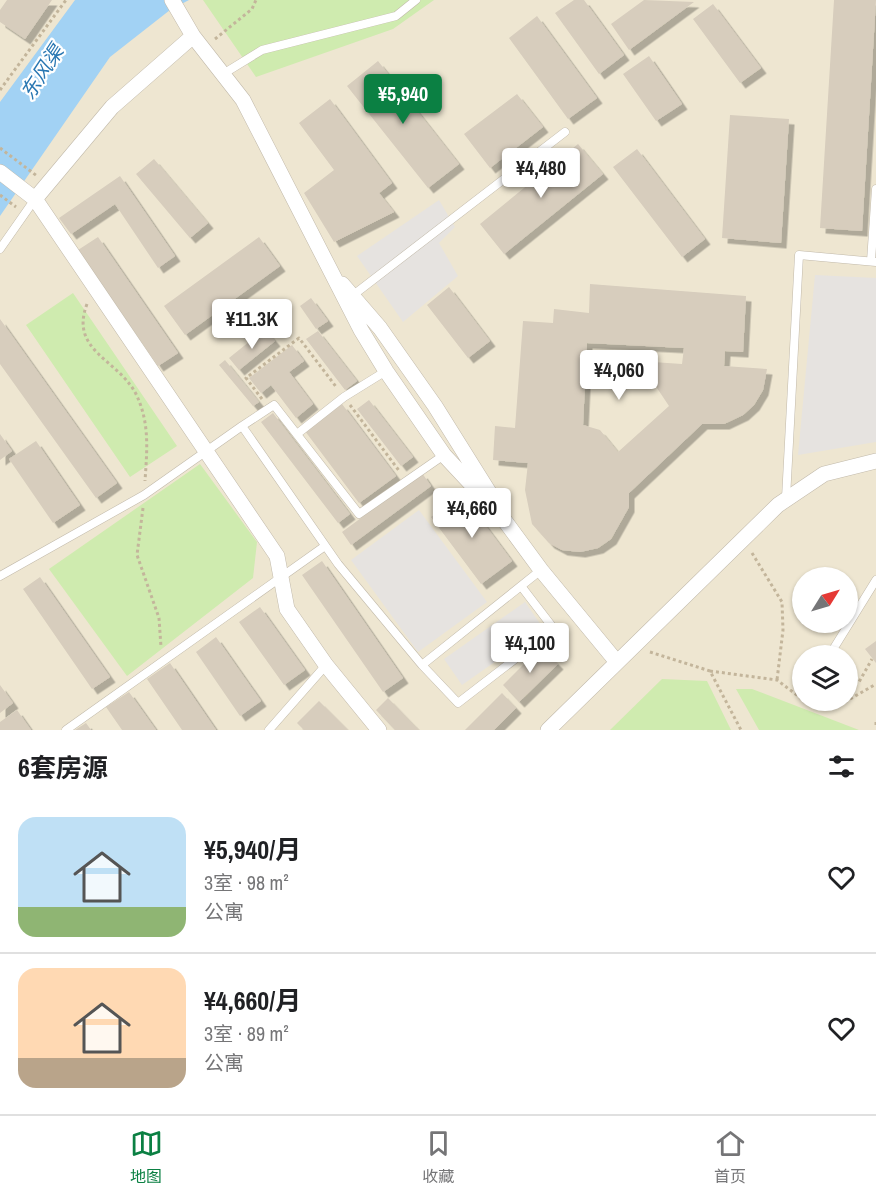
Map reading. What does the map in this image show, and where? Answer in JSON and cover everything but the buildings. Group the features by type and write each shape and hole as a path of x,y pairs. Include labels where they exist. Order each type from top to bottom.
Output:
{"street":[{"path":"172,0 193,36 243,100 332,273 435,406 502,517 541,570 616,661"},
{"path":"31,196 112,107 193,36"},
{"path":"0,172 31,196 94,286 277,556 287,609 327,665 379,730"},
{"path":"350,298 386,371 444,455 502,517"},
{"path":"548,730 616,661 786,500 824,474 876,460"}],"lane":[{"path":"224,74 262,50 396,16 416,0"},
{"path":"350,298 565,132"},
{"path":"786,500 799,255 874,262 876,189"},
{"path":"0,249 31,196"},
{"path":"297,434 344,397 386,371"},
{"path":"0,576 144,495 274,405 359,514 444,455"},
{"path":"242,426 325,546 422,665 458,703 554,629 521,586"},
{"path":"66,730 281,580 325,546"},
{"path":"422,665 541,570"},
{"path":"836,645 876,580"},
{"path":"268,730 327,665"}],"path":[{"path":"0,90 66,0"},
{"path":"204,48 252,9 256,0"},
{"path":"0,148 37,175"},
{"path":"0,195 14,206"},
{"path":"94,286 81,320 85,338 96,352 122,374 135,393 147,425 144,495 137,555 159,618 162,636 160,664"},
{"path":"274,405 258,397 246,378 299,338 406,480"},
{"path":"744,540 782,602 783,630 777,680"},
{"path":"633,646 710,670 777,680 792,691"},
{"path":"858,682 872,659"},
{"path":"710,670 741,730"},
{"path":"858,694 876,684"},
{"path":"876,722 876,728"}],"shaded area":[{"path":"0,0 876,0 876,730 0,730"},
{"path":"439,200 455,227 439,243 458,276 403,322 357,256"},
{"path":"815,275 876,278 876,442 798,455"},
{"path":"419,510 487,602 418,652 351,560"},
{"path":"525,602 543,628 462,685 444,659"}],"green space":[{"path":"203,0 434,0 393,29 256,77"},
{"path":"73,293 177,446 130,477 26,325"},
{"path":"200,464 257,542 253,578 127,676 49,569"},
{"path":"662,679 707,681 731,730 610,730"},
{"path":"736,689 752,689 792,704 792,711 809,711 859,730 759,730"}],"water":[{"name":"东风渠","path":"75,0 189,0 170,10 110,57 0,216 0,102"}]}
